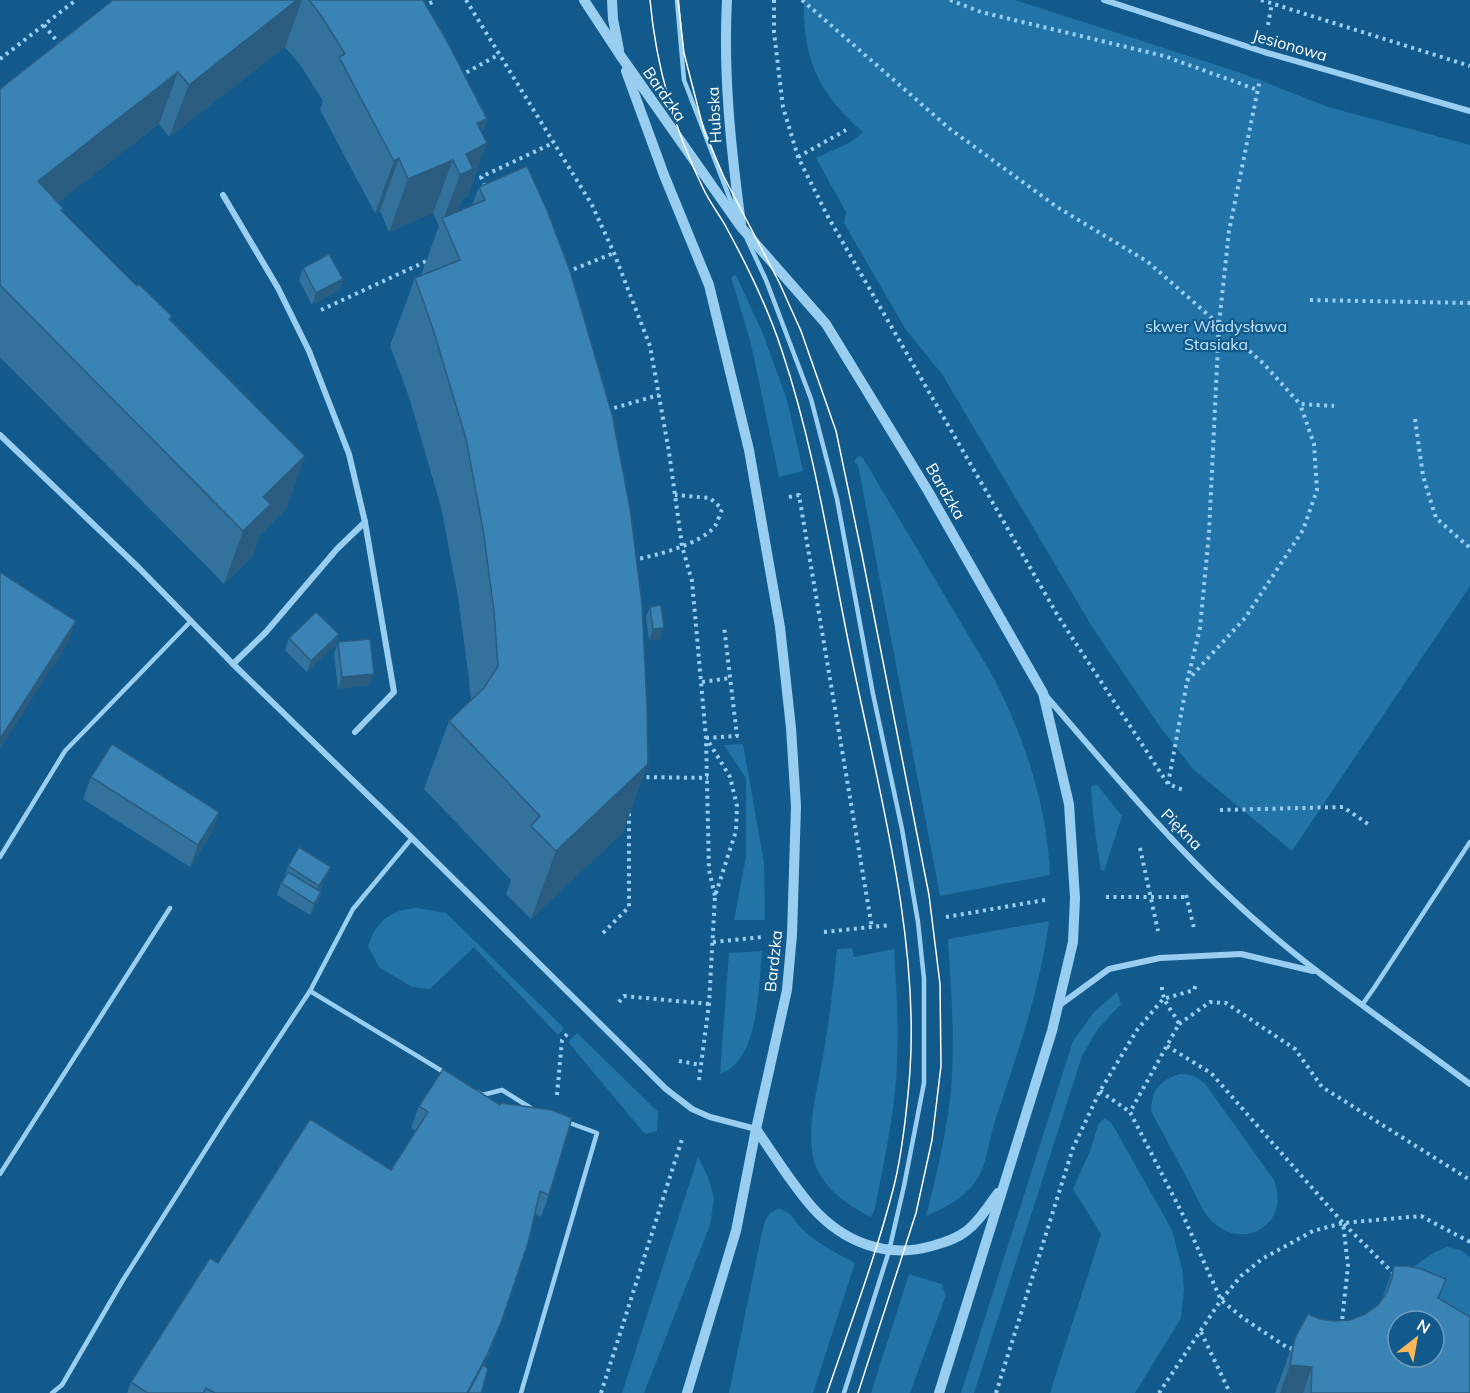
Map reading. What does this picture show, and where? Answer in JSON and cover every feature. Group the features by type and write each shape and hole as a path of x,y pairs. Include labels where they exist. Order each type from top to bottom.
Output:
{"street":[{"path":"584,0 620,55"},
{"path":"612,0 620,55"},
{"name":"Hubska","path":"727,0 729,132 741,227"},
{"name":"Jesionowa","path":"1104,0 1264,52 1470,111"},
{"name":"Bardzka","path":"620,55 741,227 818,314 832,334 928,491 1043,693 1069,804 1075,898 1072,942 1052,1031 939,1393"},
{"name":"Bardzka","path":"620,55 664,175 709,285 749,450 780,627 791,728 796,806 792,935 787,990 736,1231 687,1393"},
{"path":"223,195 296,322 349,454 365,522 394,692 355,732"},
{"path":"0,435 139,568 190,622 666,1089 692,1109 710,1117 756,1129 813,1209 833,1226 874,1248 889,1251 916,1250 943,1242 965,1232 1003,1186"},
{"path":"233,664 266,632 337,549 365,522"},
{"name":"Piękna","path":"1043,693 1162,828 1232,900 1315,971 1470,1084"},
{"name":"Piękna","path":"1057,1008 1110,969 1160,958 1241,954 1315,971"}],"lane":[{"path":"676,0 684,80 741,227 766,280 811,399 837,499 918,922 924,979 924,1083 889,1251 844,1393"},
{"path":"0,857 65,751 190,622"},
{"path":"52,1393 62,1385 135,1261 310,991 353,909 412,838"},
{"path":"1362,1005 1470,842"},
{"path":"0,1174 170,908"},
{"path":"310,991 452,1076"},
{"path":"472,1089 482,1095 502,1090 541,1112"},
{"path":"521,1393 597,1133 558,1118"}],"path":[{"path":"0,58 76,0"},
{"path":"417,11 436,0"},
{"path":"466,0 592,205 614,253 650,346 682,546 692,581 706,738 709,870 715,896"},
{"path":"774,0 774,32 783,107 798,157 827,215 921,382 1058,615 1168,784 1186,791"},
{"path":"802,0 950,129 1058,207 1148,262 1263,363 1300,404 1314,444 1317,490 1303,530 1245,618 1187,682"},
{"path":"950,0 981,12 1164,56 1258,90 1229,231 1219,324 1208,545 1200,628 1187,682 1168,784"},
{"path":"1261,0 1470,66"},
{"path":"44,25 63,50"},
{"path":"458,77 498,55"},
{"path":"798,157 846,130"},
{"path":"471,181 553,144"},
{"path":"481,177 486,187"},
{"path":"563,273 614,253"},
{"path":"296,322 432,258"},
{"path":"1310,300 1470,303"},
{"path":"598,413 659,395"},
{"path":"1300,404 1334,406"},
{"path":"1415,419 1423,476 1436,518 1470,548"},
{"path":"630,560 660,555 698,539 715,527 722,508 710,498 675,495"},
{"path":"783,498 799,495 872,928"},
{"path":"706,738 737,736 724,626"},
{"path":"702,682 730,678"},
{"path":"600,1393 700,1078 710,1004 715,896 736,831 737,806 730,777 706,738"},
{"path":"629,777 708,778"},
{"path":"1220,810 1343,807 1371,826"},
{"path":"603,933 629,907 629,812"},
{"path":"1140,845 1159,935"},
{"path":"1183,885 1195,932"},
{"path":"1102,898 1186,897"},
{"path":"945,917 1050,899"},
{"path":"837,930 894,925"},
{"path":"996,1393 1074,1148 1100,1091 1137,1030 1162,997 1194,990 1196,977"},
{"path":"557,1096 562,1040 589,1012 618,1002 624,996 710,1004"},
{"path":"1162,997 1179,1024"},
{"path":"1130,1112 1179,1024 1210,1002 1226,1003 1295,1049 1322,1087 1470,1180"},
{"path":"1167,1046 1211,1073 1343,1223 1394,1274"},
{"path":"1100,1091 1130,1112 1181,1211 1221,1300 1242,1318 1288,1348 1304,1349"},
{"path":"1159,1393 1221,1300 1241,1276 1262,1260 1313,1231 1343,1223 1421,1216 1470,1242"},
{"path":"1335,1330 1342,1321 1348,1266 1343,1223"},
{"path":"1342,1321 1351,1329"},
{"path":"1201,1332 1230,1393"}],"green space":[{"name":"skwer Władysława Stasiaka","path":"804,0 1015,0 1241,73 1328,107 1470,145 1470,586 1292,851 1193,769 1161,728 1094,630 942,374 906,330 844,223 846,212 816,158 849,143 863,132 835,104 816,74 806,39"},
{"path":"736,275 763,334 787,400 803,471 779,477 751,344 731,277"},
{"path":"859,456 863,458 995,680 1006,704 1033,775 1044,824 1050,875 940,896 858,465 855,463"},
{"path":"743,744 764,863 765,920 734,920 746,857 746,778 724,745"},
{"path":"1095,785 1122,816 1104,871 1101,870 1094,818 1091,787"},
{"path":"418,908 446,913 564,1028 558,1035 474,947 430,989 412,987 379,967 368,946 380,923 400,911"},
{"path":"1049,921 1034,997 980,1174 963,1195 950,1205 926,1216 943,1144 952,1079 948,939"},
{"path":"852,948 854,957 894,949 898,1038 897,1073 889,1136 875,1209 871,1217 847,1203 827,1185 817,1169 811,1141 813,1108 827,1033 837,949"},
{"path":"762,951 758,1002 750,1038 743,1054 733,1066 720,1074 729,953"},
{"path":"1117,992 1121,1004 1098,1029 1082,1056 974,1393 961,1393 1073,1041 1094,1012"},
{"path":"577,1033 658,1112 657,1131 645,1134 568,1042"},
{"path":"1180,1074 1194,1076 1206,1085 1274,1180 1278,1196 1276,1210 1269,1222 1260,1230 1248,1234 1234,1234 1221,1228 1208,1217 1151,1111 1153,1097 1158,1086 1167,1079"},
{"path":"1105,1119 1111,1122 1172,1230 1182,1269 1184,1290 1181,1318 1135,1393 1050,1393 1101,1234 1073,1189 1090,1151 1098,1125"},
{"path":"698,1157 708,1177 714,1198 710,1225 644,1393 622,1393"},
{"path":"778,1209 789,1213 802,1229 816,1240 855,1263 813,1393 729,1393 763,1228 770,1213"},
{"path":"1447,1247 1461,1250 1470,1257 1470,1333 1410,1269 1435,1252"},
{"path":"909,1274 941,1284 946,1295 910,1393 871,1393"}],"building":[{"path":"113,0 297,0 189,85 178,72 38,181 63,208 61,210 137,286 139,284 172,316 169,319 305,456 263,497 271,504 243,531 0,285 0,89"},
{"path":"309,0 423,0 487,119 477,123 487,143 466,154 473,169 460,175 453,160 408,179 399,158 394,161 339,57 345,54"},
{"path":"527,166 547,210 571,274 612,414 630,508 642,604 647,707 648,764 556,851 531,826 540,816 449,721 484,688 498,666 494,611 483,529 466,439 415,278 460,260 442,218 485,200 479,187"},
{"path":"329,254 343,279 316,293 303,268"},
{"path":"0,572 76,621 0,739"},
{"path":"661,605 664,628 653,629 650,607"},
{"path":"316,612 339,634 311,661 289,638"},
{"path":"370,639 374,674 342,677 338,642"},
{"path":"112,744 219,812 198,845 91,777"},
{"path":"299,847 331,867 319,886 288,866"},
{"path":"288,872 321,892 314,904 281,883"},
{"path":"443,1069 500,1105 501,1103 552,1110 572,1118 549,1195 540,1191 528,1243 502,1320 467,1393 215,1393 206,1388 203,1393 148,1393 131,1382 210,1258 218,1263 310,1119 391,1170 428,1112 419,1106"},
{"path":"1394,1266 1421,1269 1446,1279 1438,1298 1470,1317 1470,1393 1311,1393 1312,1367 1290,1365 1295,1338 1308,1314 1334,1321 1350,1320 1378,1305 1387,1292"},
{"path":"483,1365 488,1369 481,1393 468,1393"}],"tram line":[{"path":"650,0 662,72 683,143 705,193 725,225 756,287 770,319 794,388 821,502 884,809 902,914 911,1019 910,1071 902,1143 894,1186 879,1238 827,1393"},
{"path":"678,0 684,53 704,131 724,177 779,282 801,331 836,431 929,895 940,984 941,1066 932,1140 916,1213 858,1393"}]}
